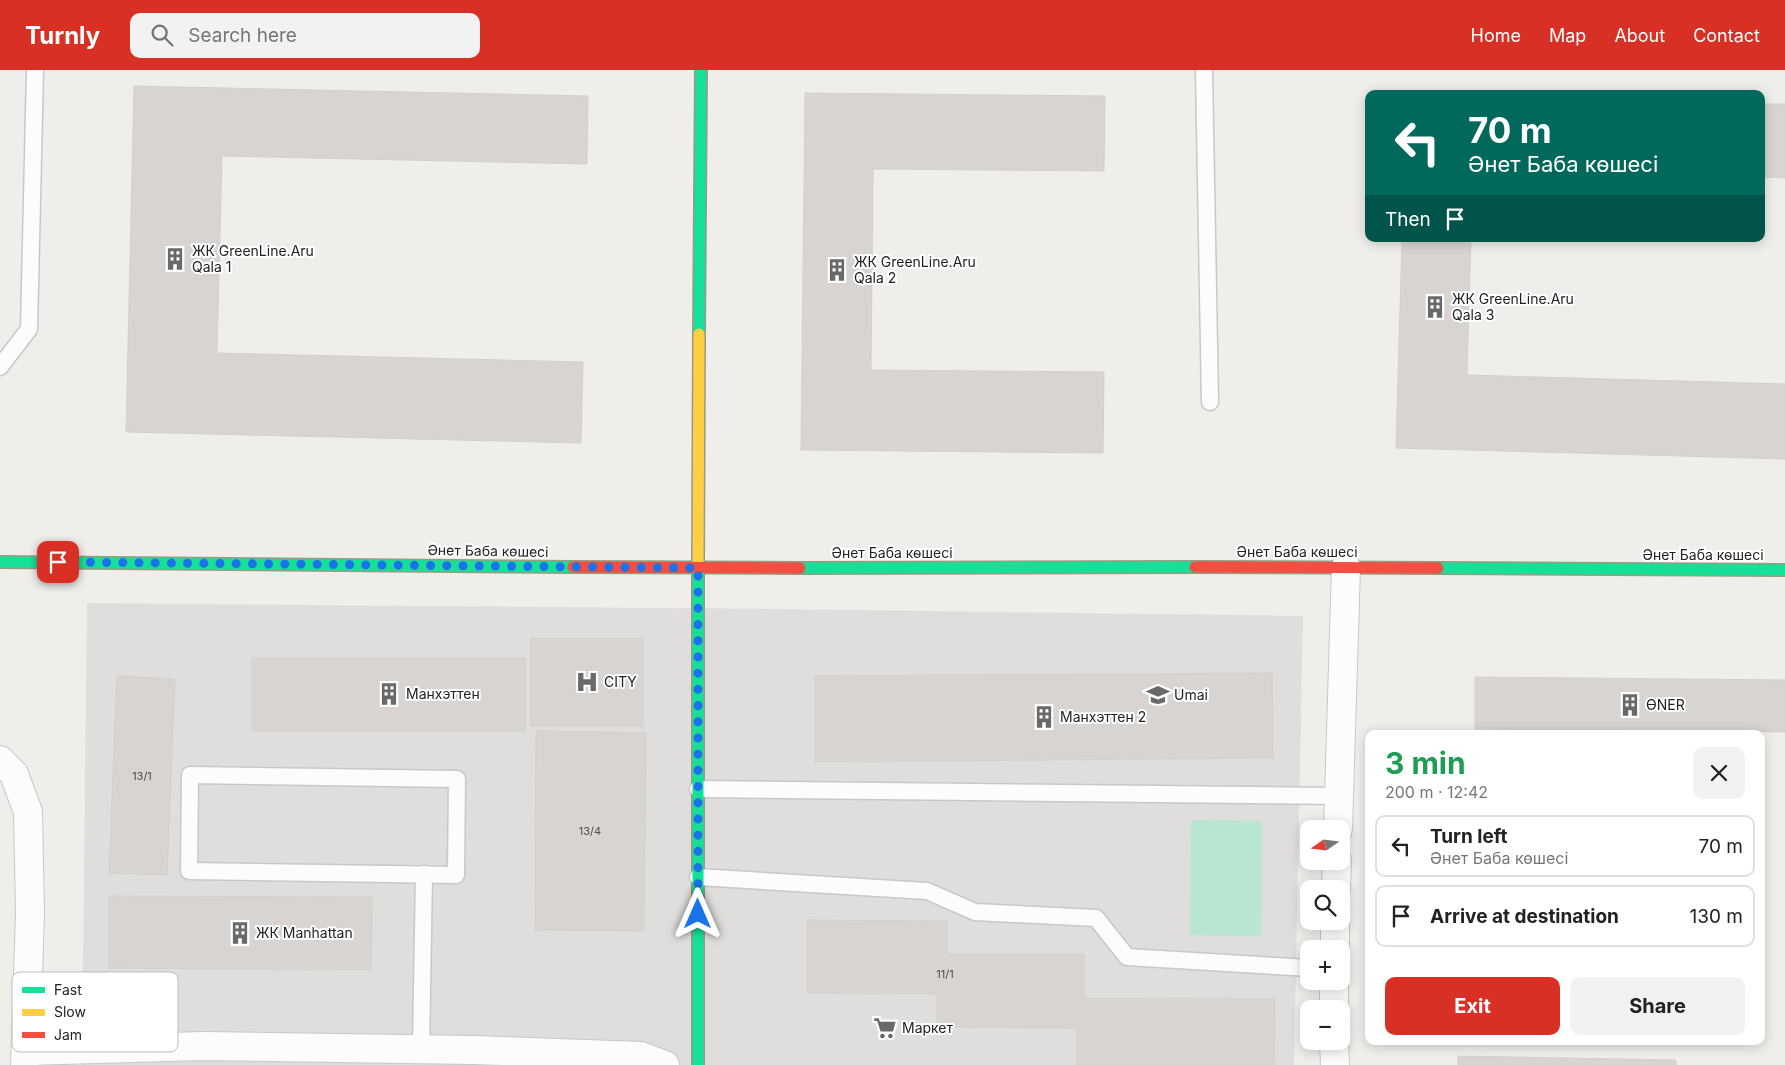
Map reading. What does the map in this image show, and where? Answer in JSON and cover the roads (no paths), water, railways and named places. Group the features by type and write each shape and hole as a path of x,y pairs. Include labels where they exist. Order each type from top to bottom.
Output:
{"street":[{"path":"698,1065 701,70"},
{"name":"Әнет Баба көшесі","path":"0,562 698,568 1346,567 1785,570"},
{"path":"1338,820 1346,567"},
{"path":"0,760 14,774 28,812 30,914 28,972"},
{"path":"178,1048 203,1046 421,1049 641,1056 665,1065"},
{"path":"1334,1050 1334,1065"},
{"path":"25,1058 114,1052"}],"lane":[{"path":"0,367 29,329 35,70"},
{"path":"1204,70 1210,402"},
{"path":"190,775 457,779 456,875 424,874 188,871 190,775"},
{"path":"698,789 1339,796"},
{"path":"421,1049 424,874"},
{"path":"698,877 927,891 975,912 1096,918 1127,957 1300,967"}],"place":[{"name":"ЖК GreenLine.Aru Qala 1","path":"175,259"},
{"name":"ЖК GreenLine.Aru Qala 2","path":"837,270"},
{"name":"ЖК GreenLine.Aru Qala 3","path":"1435,307"},
{"name":"CITY","path":"587,682"},
{"name":"Манхэттен","path":"389,694"},
{"name":"Umai","path":"1158,695"},
{"name":"ӨNER","path":"1630,705"},
{"name":"Манхэттен 2","path":"1044,717"},
{"name":"ЖК Manhattan","path":"240,933"},
{"name":"Маркет","path":"885,1028"}]}
